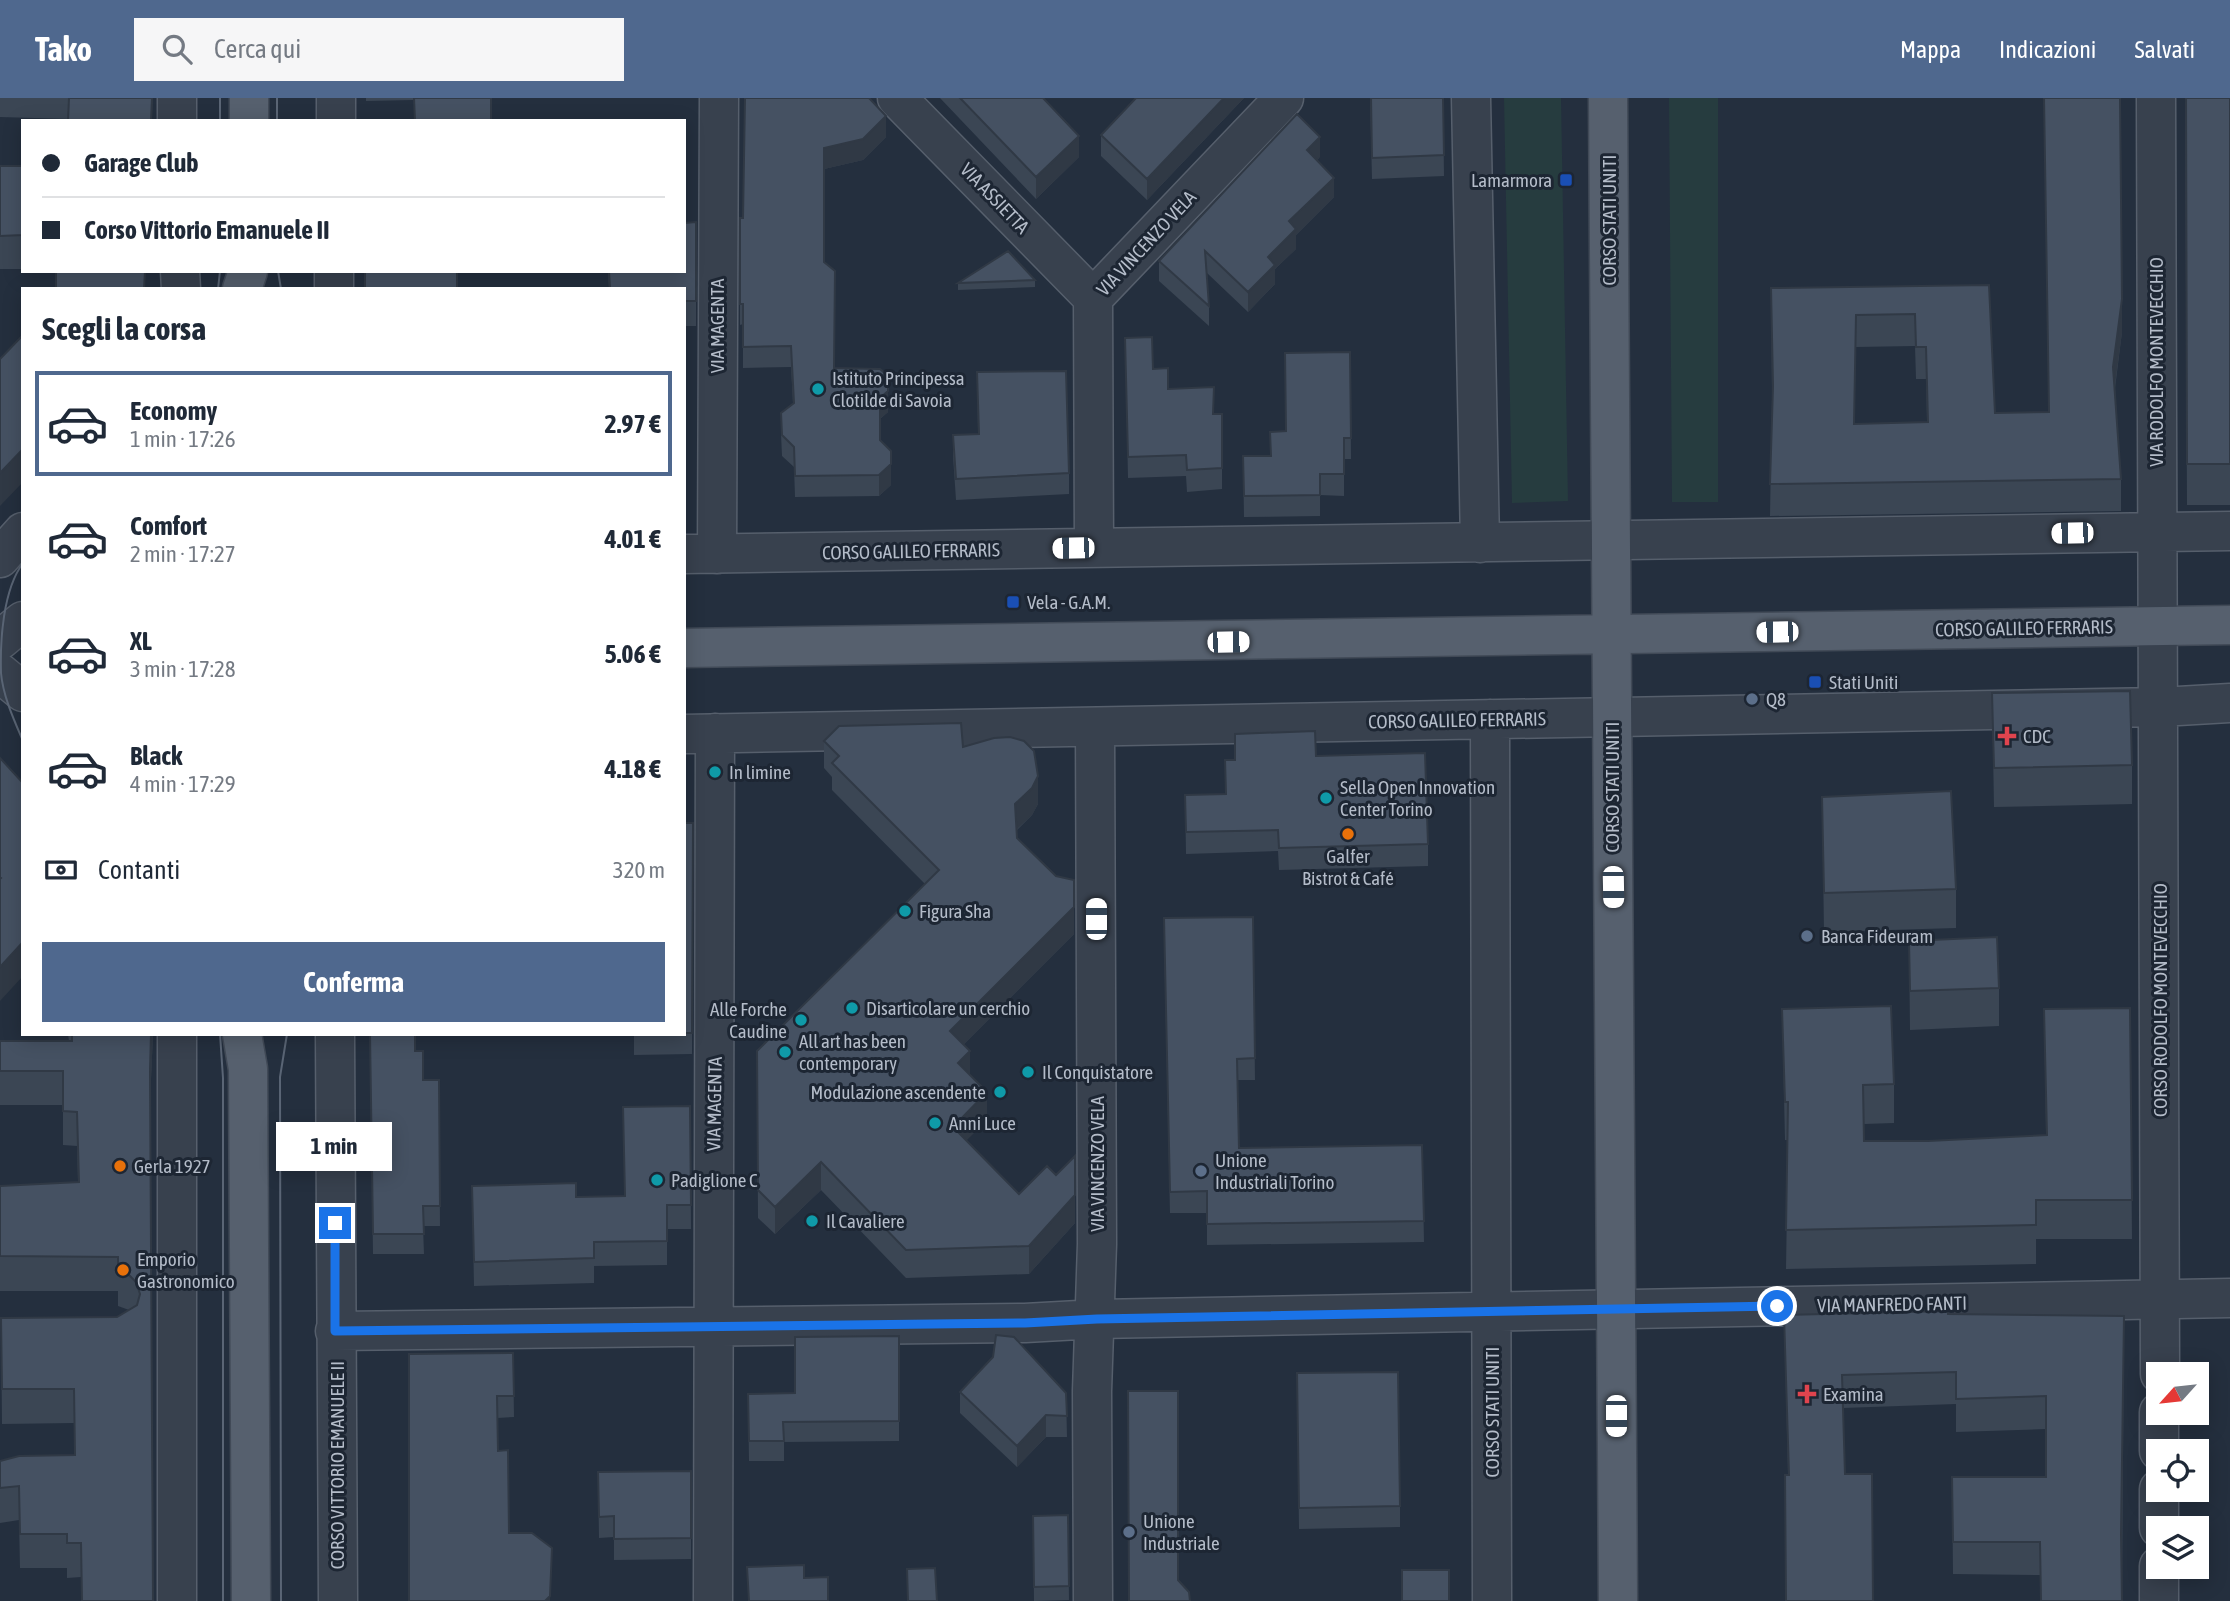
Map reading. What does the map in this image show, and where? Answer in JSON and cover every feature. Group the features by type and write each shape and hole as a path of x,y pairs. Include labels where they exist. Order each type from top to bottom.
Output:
{"main road":[{"path":"249,98 249,119"},
{"name":"CORSO STATI UNITI","path":"1608,98 1618,1601"},
{"name":"CORSO GALILEO FERRARIS","path":"686,648 2230,625"},
{"path":"249,1046 251,1601"}],"street":[{"path":"177,98 177,119"},
{"path":"336,98 336,119"},
{"name":"VIA MAGENTA","path":"701,554 719,98"},
{"name":"VIA ASSIETTA","path":"897,98 1093,298"},
{"name":"VIA VINCENZO VELA","path":"1094,548 1093,298 1283,98"},
{"path":"1471,98 1480,543"},
{"name":"VIA RODOLFO MONTEVECCHIO","path":"2156,98 2158,626"},
{"name":"CORSO GALILEO FERRARIS","path":"701,554 2230,531"},
{"path":"0,558 21,534"},
{"path":"0,640 21,623"},
{"name":"CORSO RODOLFO MONTEVECCHIO","path":"2158,626 2161,707 2160,1362"},
{"path":"0,673 21,690"},
{"name":"CORSO GALILEO FERRARIS","path":"700,734 2161,707 2230,703"},
{"name":"CORSO STATI UNITI","path":"1490,719 1492,1601"},
{"name":"VIA VINCENZO VELA","path":"1093,1601 1092,1391 1097,1319 1095,727"},
{"name":"VIA MAGENTA","path":"700,734 715,1044 712,1245 713,1601"},
{"path":"177,1036 164,1327 177,1601"},
{"name":"CORSO VITTORIO EMANUELE II","path":"335,1036 338,1601"},
{"name":"VIA MANFREDO FANTI","path":"335,1331 1025,1323 1097,1319 2230,1298"},
{"path":"2159,1579 2159,1601"}],"green space":[{"path":"1504,98 1561,98 1568,501 1512,503"},
{"path":"1669,98 1718,98 1718,502 1672,502"}],"building":[{"path":"69,98 152,98 151,119 68,119"},
{"path":"414,98 491,98 491,119 415,119"},
{"path":"745,98 869,98 886,116 863,139 824,148 824,262 835,271 834,368 880,369 888,376 888,391 880,398 880,440 891,451 891,464 879,475 795,476 794,447 782,435 781,413 794,403 791,346 743,347 740,218 743,218"},
{"path":"960,98 1043,98 1079,136 1036,177"},
{"path":"1136,98 1224,98 1147,179 1101,135"},
{"path":"1371,98 1443,98 1444,155 1372,158"},
{"path":"2044,98 2120,98 2122,299 2113,367 2121,479 1770,484 1773,386 1771,288 1989,285 1995,413 2049,412","holes":["1915,314 1916,347 1926,347 1928,422 1854,424 1856,315"]},
{"path":"2186,98 2230,98 2230,464 2187,464"},
{"path":"1297,114 1320,137 1307,150 1334,178 1289,221 1296,229 1268,257 1275,265 1248,292 1205,251 1209,306 1159,261"},
{"path":"0,166 21,166 21,235 0,236"},
{"path":"696,222 696,301 686,301 686,287 610,287 609,273 686,273 686,223"},
{"path":"1008,251 1035,280 958,283"},
{"path":"56,273 145,273 144,287 56,287"},
{"path":"365,273 457,273 457,287 365,287"},
{"path":"21,337 21,451 0,473 0,359"},
{"path":"1152,337 1153,369 1168,368 1168,389 1214,387 1213,414 1222,414 1222,468 1187,470 1186,455 1128,457 1125,338"},
{"path":"1350,352 1351,438 1344,438 1344,474 1320,474 1320,495 1244,496 1243,456 1271,456 1270,432 1286,431 1285,353"},
{"path":"1066,371 1069,473 956,479 953,435 979,434 977,372"},
{"path":"2130,691 2132,765 1994,768 1992,693"},
{"path":"961,723 963,747 994,738 1010,737 1024,741 1034,751 1038,776 1032,788 1015,804 1017,838 1056,876 1074,880 1074,907 950,1031 970,1051 958,1063 987,1092 953,1127 1019,1194 1047,1166 1056,1175 1075,1156 1075,1195 1029,1246 906,1250 821,1162 775,1207 758,1190 757,1051 939,870 832,763 839,756 824,741 839,726"},
{"name":"Sella Open Innovation Center Torino","path":"1315,731 1316,756 1425,753 1428,844 1279,848 1278,830 1186,832 1185,795 1226,794 1225,760 1235,760 1235,734"},
{"path":"0,758 21,781 21,944 0,967"},
{"path":"1951,791 1956,889 1824,893 1822,797"},
{"path":"686,823 693,823 692,1033 686,1033"},
{"path":"1253,917 1255,1058 1237,1059 1239,1148 1422,1145 1424,1221 1207,1224 1207,1191 1170,1192 1164,918"},
{"path":"1997,937 1999,988 1910,991 1909,941"},
{"path":"1891,1006 1894,1084 1863,1085 1864,1141 2047,1135 2044,1009 2130,1008 2132,1200 2036,1200 2036,1225 1786,1230 1788,1102 1785,1102 1782,1009"},
{"path":"72,1036 151,1036 153,1601 82,1601 81,1543 67,1543 67,1534 20,1534 19,1486 0,1488 0,1461 19,1456 75,1455 74,1389 2,1389 1,1318 117,1317 137,1305 140,1294 136,1282 128,1274 118,1272 118,1257 0,1256 0,1186 79,1182 77,1112 63,1111 63,1071 0,1071 0,1041 72,1041"},
{"path":"370,1036 415,1036 415,1051 423,1051 423,1080 439,1080 440,1206 423,1206 424,1234 373,1234"},
{"path":"690,1106 691,1205 667,1205 667,1241 594,1242 594,1258 474,1262 472,1186 576,1183 576,1197 625,1196 623,1107"},
{"path":"1948,1311 1948,1314 2124,1316 2122,1601 2041,1601 2040,1542 1953,1542 1952,1477 2046,1477 2046,1396 1956,1399 1956,1372 1842,1375 1845,1474 1872,1474 1873,1601 1786,1601 1785,1475 1789,1475 1784,1315"},
{"path":"996,1335 1014,1337 1066,1393 1067,1416 1046,1415 1017,1446 960,1392 993,1357"},
{"path":"899,1336 899,1421 783,1422 784,1441 749,1441 748,1394 795,1393 795,1337"},
{"path":"513,1353 514,1396 497,1396 498,1451 508,1450 509,1533 532,1533 552,1548 550,1596 545,1601 409,1601 409,1354"},
{"path":"1398,1372 1400,1506 1299,1508 1297,1373"},
{"path":"1128,1391 1178,1391 1178,1580 1189,1592 1190,1601 1129,1601"},
{"path":"691,1471 691,1538 614,1539 614,1516 599,1517 598,1472"},
{"path":"1068,1515 1069,1586 1034,1587 1033,1516"},
{"path":"804,1565 804,1578 828,1577 828,1601 749,1601 747,1567"},
{"path":"935,1568 937,1601 908,1601 907,1569"},
{"path":"1402,1570 1449,1570 1449,1601 1402,1601"}],"tram line":[{"path":"220,98 220,119"},
{"path":"277,98 277,119"},
{"path":"218,287 220,273"},
{"path":"278,273 281,287"},
{"path":"21,566 7,601 1,660 4,690 21,736"},
{"path":"220,1036 223,1078 223,1601"},
{"path":"281,1601 280,1077 287,1036"}],"place":[{"name":"Lamarmora","path":"1566,180"},
{"name":"Istituto Principessa Clotilde di Savoia","path":"818,389"},
{"name":"Vela - G.A.M.","path":"1013,602"},
{"name":"Stati Uniti","path":"1815,682"},
{"name":"Q8","path":"1752,699"},
{"name":"CDC","path":"2007,736"},
{"name":"In limine","path":"715,772"},
{"name":"Sella Open Innovation Center Torino","path":"1326,798"},
{"name":"Galfer Bistrot & Café","path":"1348,834"},
{"name":"Figura Sha","path":"905,911"},
{"name":"Banca Fideuram","path":"1807,936"},
{"name":"Disarticolare un cerchio","path":"852,1008"},
{"name":"Alle Forche Caudine","path":"801,1020"},
{"name":"All art has been contemporary","path":"785,1052"},
{"name":"Il Conquistatore","path":"1028,1072"},
{"name":"Modulazione ascendente","path":"1000,1092"},
{"name":"Anni Luce","path":"935,1123"},
{"name":"Gerla 1927","path":"120,1166"},
{"name":"Unione Industriali Torino","path":"1201,1171"},
{"name":"Padiglione C","path":"657,1180"},
{"name":"Il Cavaliere","path":"812,1221"},
{"name":"Emporio Gastronomico","path":"123,1270"},
{"name":"Examina","path":"1807,1394"},
{"name":"Unione Industriale","path":"1129,1532"}],"route":[{"path":"335,1223 335,1331 1025,1323 1097,1319 1777,1306"}]}
